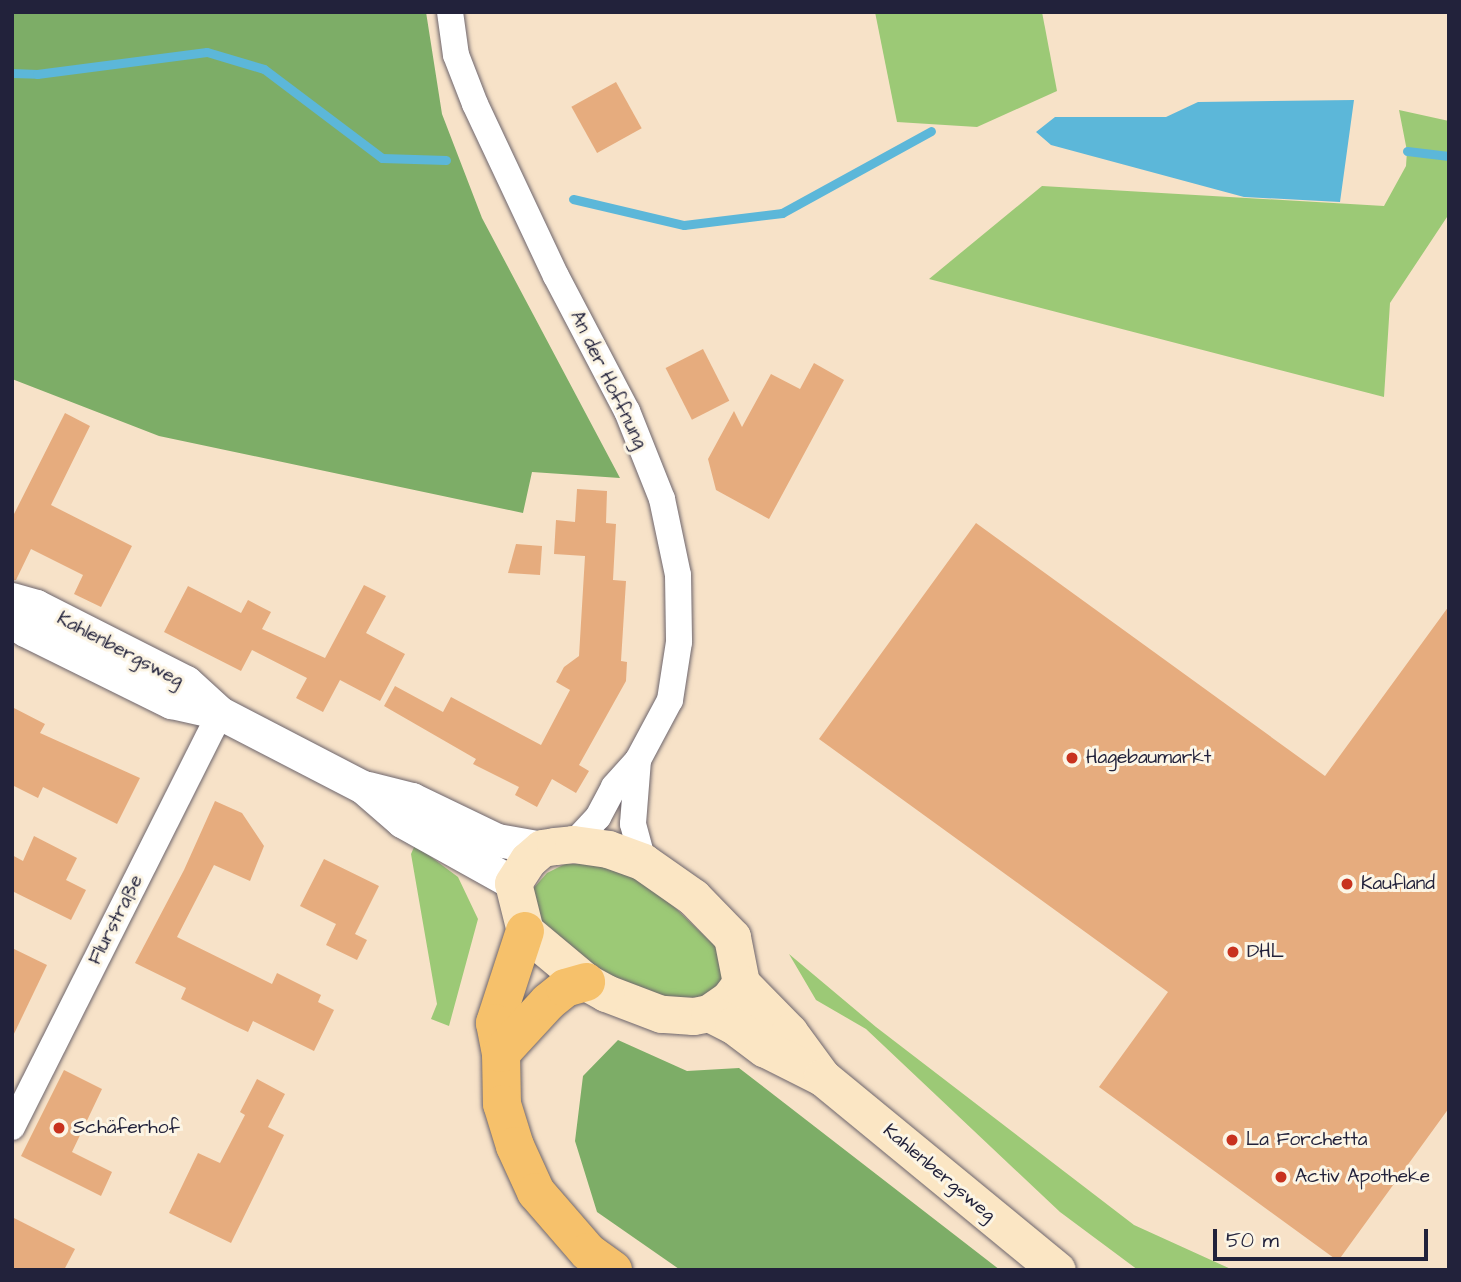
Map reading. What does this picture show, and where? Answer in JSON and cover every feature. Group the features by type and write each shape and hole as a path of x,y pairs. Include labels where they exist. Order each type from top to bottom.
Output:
{"main road":[{"name":"Kahlenbergsweg","path":"558,846 608,849 643,862 710,912 732,937 741,984 789,1032 822,1077"},
{"path":"558,846 528,860 513,883 525,931 495,1023 500,1053 502,1104 514,1146 536,1192 588,1252 612,1270"},
{"path":"525,931 586,982 661,1014 693,1016 709,1013 729,999 741,984"},
{"path":"500,1053 548,1002 565,988 586,982"},
{"name":"Kahlenbergsweg","path":"709,1013 733,1025 764,1048 822,1077 1057,1270"}],"street":[{"name":"An der Hoffnung","path":"450,12 456,55 475,104 556,276 627,411 662,499 678,575 679,642 670,700 638,760 614,787 598,817 558,846"},
{"name":"Kahlenbergsweg","path":"12,599 36,606 186,682 220,713"},
{"name":"Kahlenbergsweg","path":"12,621 25,631 171,702 220,713 363,787 412,799 497,839 558,846"},
{"name":"Flurstraße","path":"12,1127 220,713"},
{"name":"An der Hoffnung","path":"638,760 633,824 643,862"},
{"name":"Kahlenbergsweg","path":"363,787 402,821 513,883"}],"green space":[{"path":"12,12 426,12 442,114 482,218 620,478 532,472 523,513 159,436 12,379"},
{"path":"875,12 1042,12 1057,91 977,127 897,122"},
{"path":"1399,110 1449,121 1449,214 1390,303 1384,397 929,279 1042,186 1384,206 1406,166 1407,151"},
{"path":"415,845 458,877 478,919 449,1026 431,1019 437,1004 411,854"},
{"path":"565,864 604,864 625,871 665,898 718,949 726,970 716,997 672,998 646,991 598,971 542,929 532,890 547,873"},
{"path":"789,954 876,1027 1134,1225 1233,1270 1138,1270 1060,1212 866,1029 816,1000"},
{"path":"618,1040 687,1071 739,1068 1000,1270 679,1269 597,1212 575,1141 583,1076"}],"water":[{"path":"1354,100 1340,202 1244,197 1051,145 1036,132 1055,117 1166,117 1198,102"}],"building":[{"path":"616,82 642,128 597,153 571,107"},
{"path":"703,349 729,401 692,420 666,368"},
{"path":"814,363 844,380 769,519 716,490 708,459 734,411 742,427 771,374 800,389"},
{"path":"65,413 90,426 51,505 132,546 101,607 74,594 83,575 31,549 16,580 12,580 12,518"},
{"path":"577,489 607,491 606,523 616,524 613,580 626,581 621,661 627,662 626,681 579,765 589,771 576,793 552,779 537,807 515,795 519,787 473,764 476,759 384,706 395,686 443,712 451,697 541,745 570,690 556,682 564,667 579,656 585,556 554,554 556,520 575,522"},
{"path":"976,523 1325,776 1449,606 1449,1108 1338,1261 1099,1087 1168,992 819,739"},
{"path":"516,544 542,546 540,575 508,573"},
{"path":"364,585 386,596 366,633 405,654 380,701 340,680 323,712 296,698 307,678 252,650 241,671 164,632 188,586 241,613 248,600 271,612 262,629 325,658"},
{"path":"12,707 45,724 40,733 140,778 117,824 43,787 38,798 12,785"},
{"path":"215,801 242,813 264,846 250,881 214,865 177,937 272,984 277,973 321,995 318,1002 334,1010 314,1051 253,1021 248,1032 235,1026 181,999 186,988 135,963 184,870"},
{"path":"34,836 77,858 66,880 86,890 71,920 12,891 12,855 23,861"},
{"path":"324,859 379,886 355,934 367,940 357,960 326,945 336,924 300,906"},
{"path":"12,948 47,965 12,1038"},
{"path":"64,1070 102,1089 72,1152 112,1172 101,1196 21,1156"},
{"path":"257,1079 285,1094 268,1127 284,1135 231,1243 169,1213 198,1153 220,1163 245,1115 240,1112"},
{"path":"12,1217 75,1249 64,1270 12,1270"}],"waterway":[{"path":"12,73 37,74 207,52 264,69 382,158 446,160"},
{"path":"573,199 684,225 782,213 931,131"},
{"path":"1407,151 1449,156"}],"place":[{"name":"Hagebaumarkt","path":"1072,758"},
{"name":"Kaufland","path":"1347,884"},
{"name":"DHL","path":"1233,952"},
{"name":"Schäferhof","path":"59,1128"},
{"name":"La Forchetta","path":"1232,1140"},
{"name":"Activ Apotheke","path":"1281,1177"}]}
